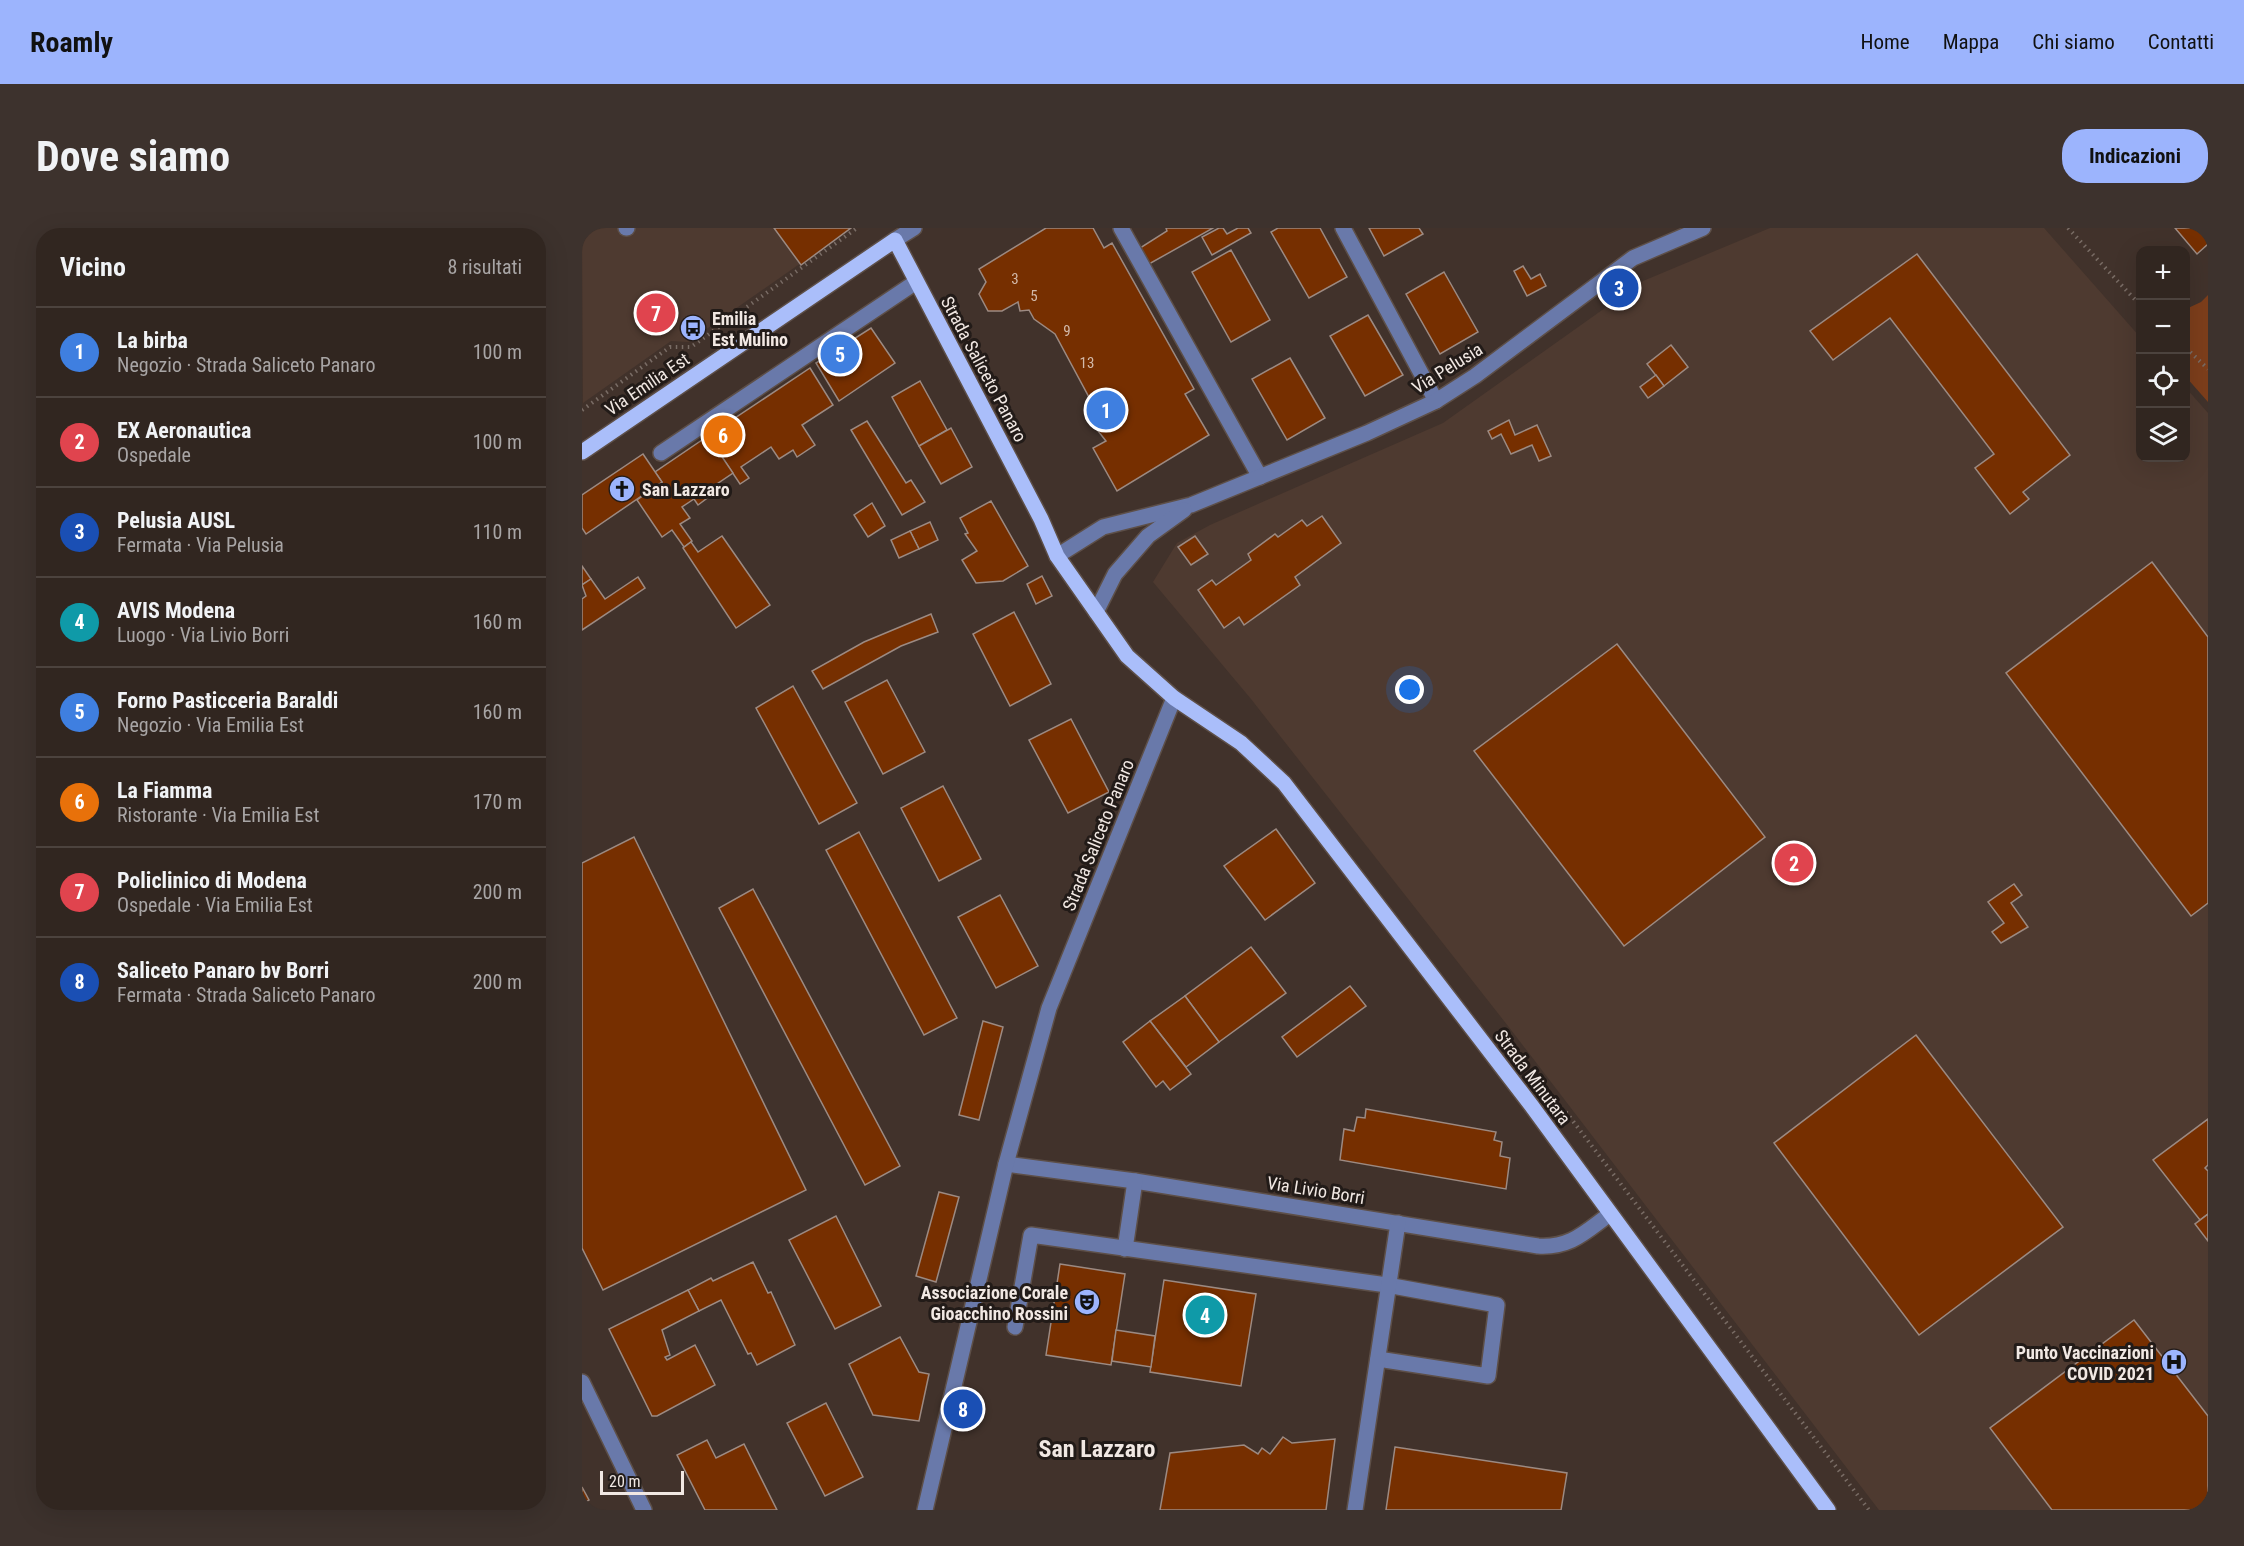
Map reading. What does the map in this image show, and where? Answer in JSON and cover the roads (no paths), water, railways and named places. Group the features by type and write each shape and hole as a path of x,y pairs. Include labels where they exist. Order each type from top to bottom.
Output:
{"main road":[{"name":"Strada Saliceto Panaro","path":"895,240 1041,519 1057,556 1127,656 1174,698"},
{"name":"Via Emilia Est","path":"582,452 895,240"},
{"name":"Strada Minutara","path":"1174,698 1241,743 1284,783 1517,1088 1828,1510"}],"street":[{"name":"Via Emilia Est","path":"895,240 914,228"},
{"path":"1121,228 1260,477"},
{"path":"1343,228 1436,401"},
{"name":"Via Pelusia","path":"1057,556 1103,527 1191,505 1367,433 1436,401 1475,376 1633,258 1703,228"},
{"path":"660,453 916,282"},
{"name":"Via Pelusia","path":"1096,612 1115,574 1148,536 1191,505"},
{"name":"Strada Saliceto Panaro","path":"925,1510 1006,1164 1049,1008 1174,698"},
{"name":"Via Livio Borri","path":"1006,1164 1135,1180 1521,1244 1556,1247 1572,1242 1610,1214"},
{"path":"1125,1249 1135,1180"},
{"path":"1355,1510 1398,1223"},
{"path":"1015,1327 1031,1235 1387,1285 1497,1305 1488,1376 1378,1359"},
{"path":"582,1382 644,1510"}],"place":[{"name":"Pelusia AUSL","path":"1619,288"},
{"name":"Policlinico di Modena","path":"656,313"},
{"name":"Emilia Est Mulino","path":"693,328"},
{"name":"Forno Pasticceria Baraldi","path":"840,354"},
{"name":"La birba","path":"1106,410"},
{"name":"La Fiamma","path":"723,435"},
{"name":"San Lazzaro","path":"622,489"},
{"name":"EX Aeronautica","path":"1794,863"},
{"name":"Associazione Corale Gioacchino Rossini","path":"1087,1302"},
{"name":"AVIS Modena","path":"1205,1315"},
{"name":"Punto Vaccinazioni COVID 2021","path":"2174,1362"},
{"name":"Saliceto Panaro bv Borri","path":"963,1409"}],"district":[{"name":"San Lazzaro","path":"1097,1449"}]}
